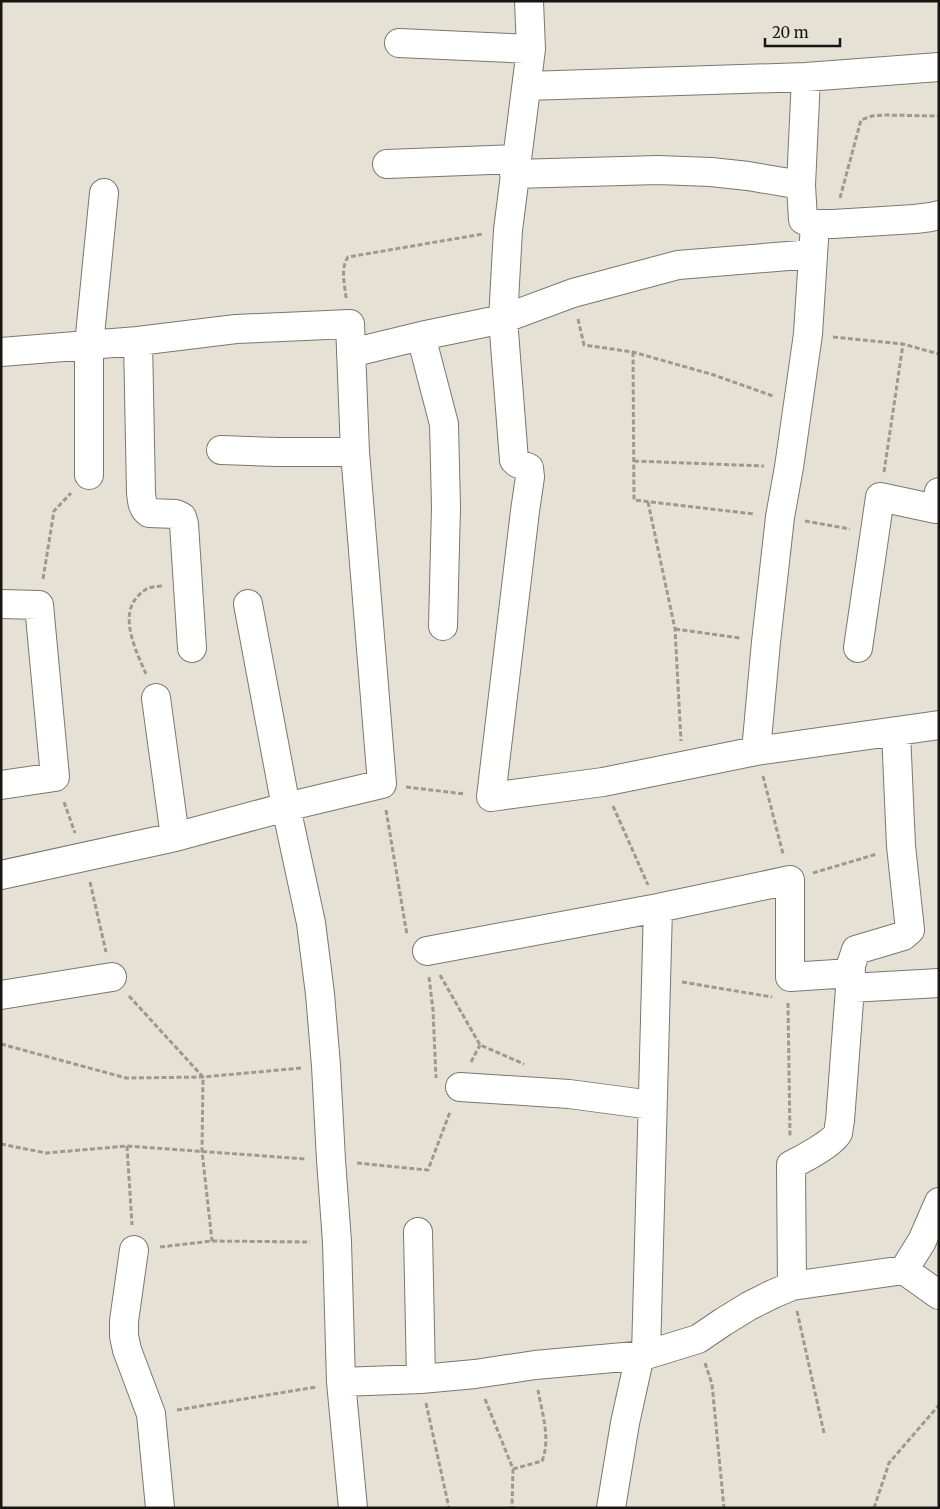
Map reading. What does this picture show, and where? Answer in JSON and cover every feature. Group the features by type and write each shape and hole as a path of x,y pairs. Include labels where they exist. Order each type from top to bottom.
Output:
{"street":[{"path":"529,1 531,49 508,230 504,319 514,460 517,464 529,468 530,477 491,797 603,782 756,751 939,725"},
{"path":"400,43 531,49"},
{"path":"527,86 806,77 939,67"},
{"path":"806,77 801,185 803,220 824,224 931,218 939,215"},
{"path":"388,164 711,172 801,185"},
{"path":"89,475 89,345 104,194"},
{"path":"756,751 780,517 808,334 813,254 824,224"},
{"path":"351,353 504,319 572,293 678,265 813,254"},
{"path":"1,352 138,341 236,329 350,324 355,452 382,784 174,837 1,875"},
{"path":"421,336 444,424 446,507 443,626"},
{"path":"138,341 142,506 149,513 176,514 182,518 184,524 192,648"},
{"path":"221,450 355,452"},
{"path":"858,648 880,497 936,509 939,492"},
{"path":"1,604 39,605 55,777 1,785"},
{"path":"248,604 286,807 311,923 326,1066 337,1242 341,1382 353,1508"},
{"path":"156,698 174,837"},
{"path":"792,1286 790,1166 830,1141 838,1132 851,965 856,950 903,936 910,930 901,846 896,732"},
{"path":"427,951 658,908 790,880 790,977 939,983"},
{"path":"611,1508 622,1440 643,1355 658,908"},
{"path":"1,995 112,977"},
{"path":"460,1087 568,1094 652,1104"},
{"path":"904,1270 922,1242 939,1202"},
{"path":"418,1232 421,1379"},
{"path":"134,1250 124,1321 124,1336 127,1350 151,1414 160,1508"},
{"path":"341,1382 421,1379 475,1374 535,1365 643,1355 698,1339 749,1306 792,1286 904,1270 939,1295"}],"path":[{"path":"824,224 860,120 872,116 885,115 939,116"},
{"path":"350,324 344,282 344,262 348,257 508,230"},
{"path":"572,293 584,345 633,352 714,375 798,405"},
{"path":"808,334 904,344 939,354"},
{"path":"880,497 904,344"},
{"path":"633,352 634,500 780,517 876,533"},
{"path":"634,461 789,467"},
{"path":"39,605 54,511 89,475"},
{"path":"648,502 675,629 683,767"},
{"path":"156,698 134,646 129,625 129,612 134,601 147,587 188,583"},
{"path":"675,629 766,642"},
{"path":"756,751 790,880 901,846"},
{"path":"55,777 84,858 112,977 203,1077 202,1152 212,1241"},
{"path":"603,782 658,908"},
{"path":"480,1045 427,951 407,936 382,784 491,797"},
{"path":"1,1144 46,1153 127,1146 331,1160 428,1170 460,1087 448,1085 436,1079 433,1010 427,951"},
{"path":"656,978 778,998"},
{"path":"788,1000 790,1166"},
{"path":"1,1044 126,1078 203,1077 326,1066"},
{"path":"127,1146 134,1250 212,1241 337,1242"},
{"path":"792,1286 824,1433"},
{"path":"698,1339 712,1384 724,1508"},
{"path":"513,1469 542,1461 547,1443 535,1365"},
{"path":"475,1374 513,1469 512,1508"},
{"path":"421,1379 449,1508"},
{"path":"151,1414 341,1382"},
{"path":"874,1508 889,1463 939,1406"}]}
